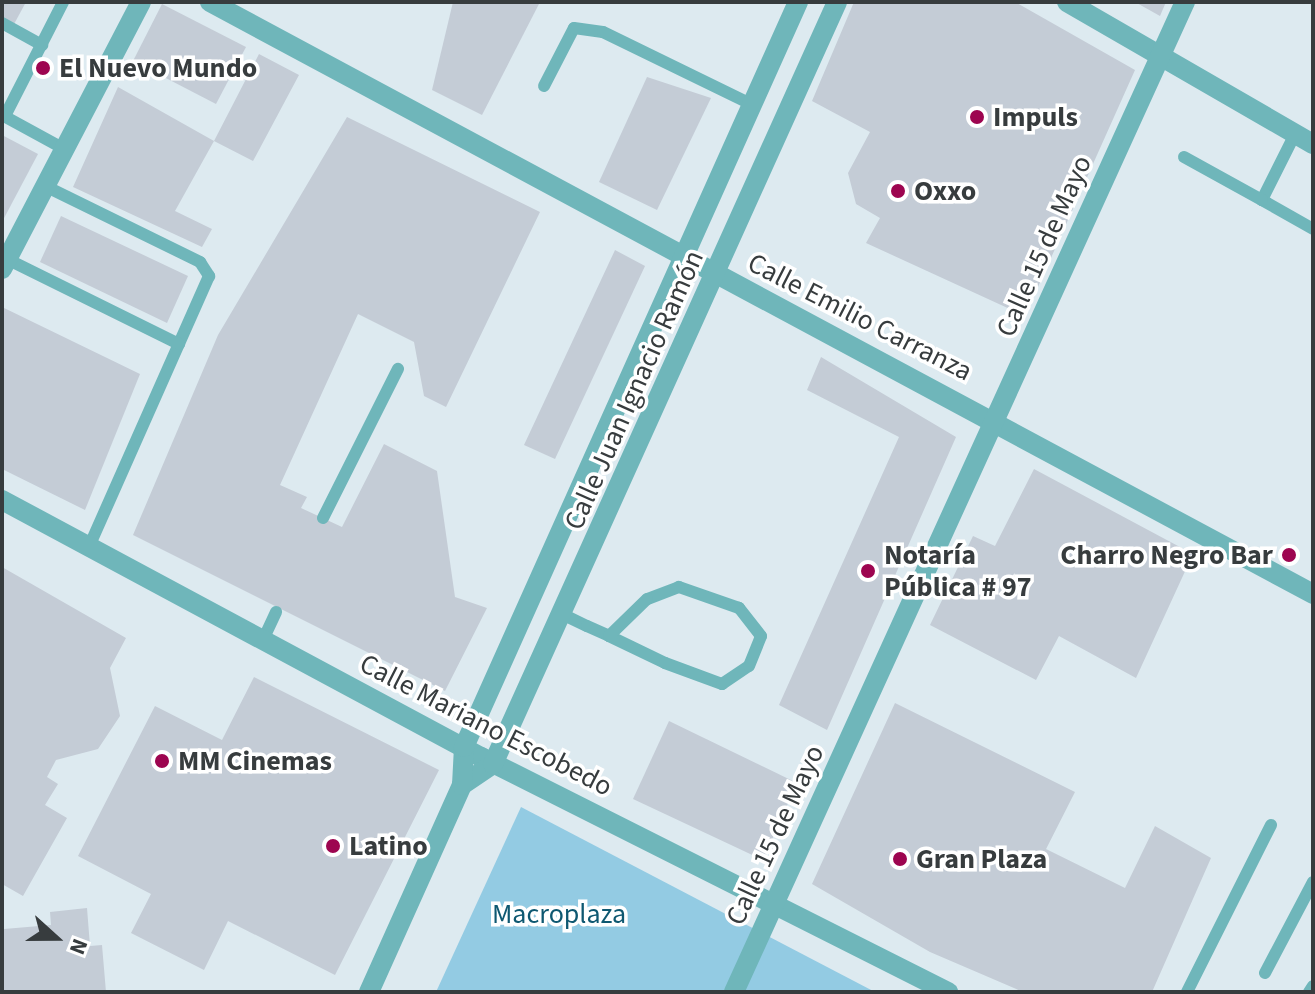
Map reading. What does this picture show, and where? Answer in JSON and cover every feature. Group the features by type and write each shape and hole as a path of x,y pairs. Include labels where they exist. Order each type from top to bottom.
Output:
{"street":[{"path":"5,264 141,2"},
{"name":"Calle Emilio Carranza","path":"210,2 685,260 998,420 1313,594"},
{"name":"Calle Juan Ignacio Ramón","path":"369,992 462,785 464,747 685,260 798,2"},
{"name":"Calle Juan Ignacio Ramón","path":"493,764 564,615 837,2"},
{"path":"1067,2 1304,139"},
{"name":"Calle 15 de Mayo","path":"734,992 998,420 1158,54 1185,2"},
{"name":"Calle Mariano Escobedo","path":"2,500 493,764 776,900 948,992"},
{"path":"462,785 493,764"}],"lane":[{"path":"63,2 3,115 64,149"},
{"path":"2,23 42,45"},
{"path":"544,86 574,28 603,32 753,105"},
{"path":"1262,200 1304,139"},
{"path":"1184,157 1313,229"},
{"path":"45,186 205,265 206,283 89,547"},
{"path":"5,264 179,344"},
{"path":"323,518 398,369"},
{"path":"564,615 609,636 722,684 749,666 761,636 739,608 679,587 647,599 609,636"},
{"path":"263,640 276,612"},
{"path":"1187,992 1271,825"},
{"path":"1265,973 1313,882"},
{"path":"1309,992 1313,986"}],"green space":[{"name":"Macroplaza","path":"521,807 875,992 436,992"}],"building":[{"path":"2,2 26,2 13,26 2,19"},
{"path":"453,2 540,2 482,115 432,90"},
{"name":"Impuls","path":"854,2 1015,2 1135,70 1025,316 866,243 880,218 856,204 848,173 870,132 812,101"},
{"path":"1135,2 1166,2 1160,16"},
{"path":"162,4 246,47 216,104 133,61"},
{"path":"259,54 299,75 253,161 214,141"},
{"path":"647,77 711,98 657,210 599,182"},
{"path":"118,87 214,141 175,211 212,229 202,247 73,187"},
{"path":"347,117 540,212 446,407 424,396 414,342 358,314 280,485 307,497 301,508 342,527 384,444 437,471 455,597 487,608 445,691 133,535 218,335"},
{"path":"2,135 38,154 2,222"},
{"path":"61,216 188,276 167,323 40,262"},
{"path":"615,250 645,266 555,459 524,445"},
{"path":"2,307 140,374 85,510 2,469"},
{"name":"Notaría Pública # 97","path":"821,357 956,437 827,730 779,705 899,437 807,390"},
{"path":"1034,469 1193,554 1136,678 1059,636 1036,680 930,625 973,536 995,546"},
{"path":"2,567 126,638 110,668 120,716 98,749 56,760 47,777 58,784 45,805 67,818 23,896 2,884"},
{"path":"254,677 439,770 335,975 228,921 204,970 131,933 151,894 78,856 155,706 222,740"},
{"path":"895,703 1075,792 1046,849 1125,888 1155,826 1211,858 1152,992 1023,992 930,952 812,884"},
{"path":"669,721 797,783 763,860 633,799"},
{"path":"87,908 90,946 102,945 106,992 2,992 4,929 51,925 50,912"}],"place":[{"name":"El Nuevo Mundo","path":"43,68"},
{"name":"Impuls","path":"977,117"},
{"name":"Oxxo","path":"898,191"},
{"name":"Charro Negro Bar","path":"1289,555"},
{"name":"Notaría Pública # 97","path":"868,571"},
{"name":"MM Cinemas","path":"162,761"},
{"name":"Latino","path":"333,846"},
{"name":"Gran Plaza","path":"900,859"}]}
